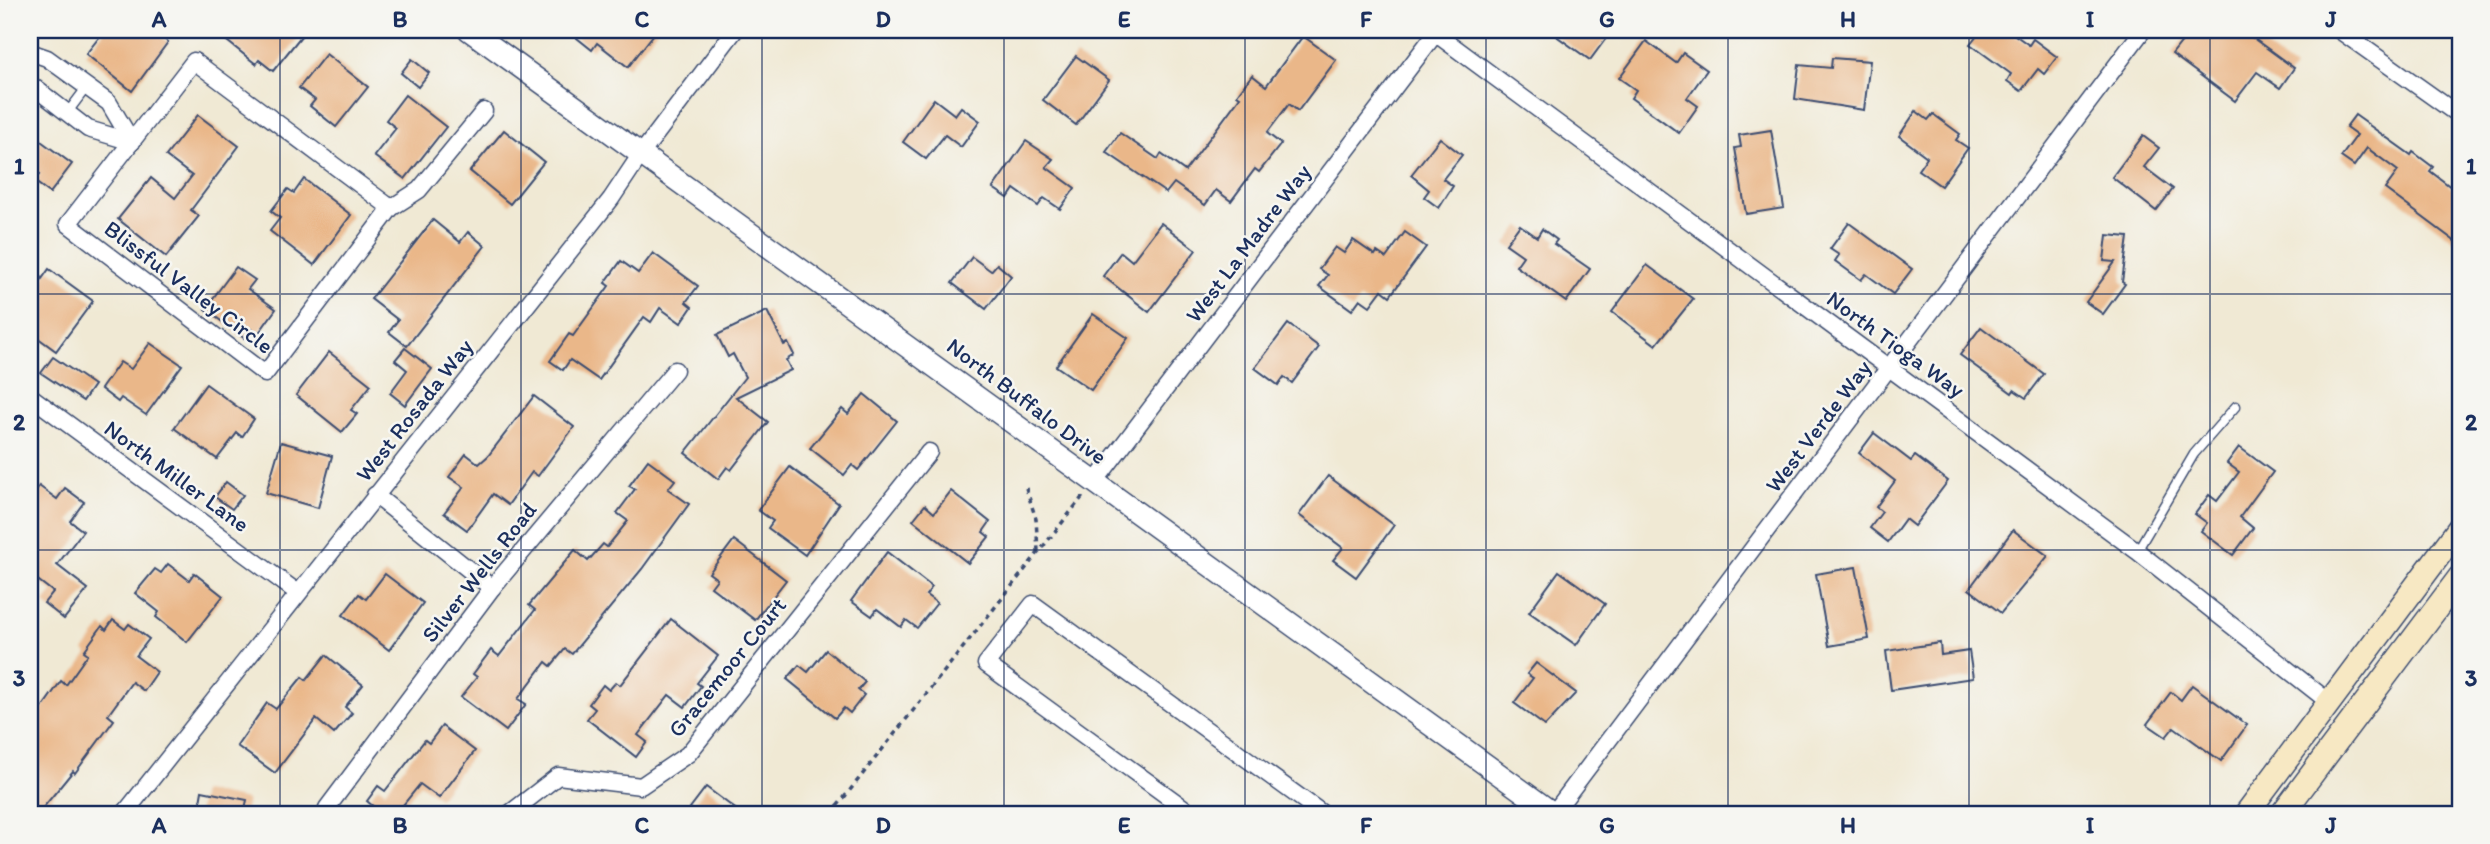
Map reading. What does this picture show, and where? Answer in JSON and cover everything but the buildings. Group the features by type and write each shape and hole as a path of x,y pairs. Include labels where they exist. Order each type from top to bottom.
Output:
{"main road":[{"path":"2246,814 2460,527"},
{"path":"2282,814 2460,577"}],"street":[{"name":"North Buffalo Drive","path":"469,30 888,330 1094,483 1554,814"},
{"name":"West Rosada Way","path":"124,814 611,199 640,154 735,30"},
{"name":"West Verde Way","path":"1554,814 2143,30"},
{"path":"2339,30 2460,117"},
{"name":"North Tioga Way","path":"1435,31 1766,279 1891,367 2137,551 2329,702"},
{"name":"West La Madre Way","path":"1094,483 1435,31"},
{"path":"30,52 47,58 108,103 132,142"},
{"name":"Blissful Valley Circle","path":"391,208 194,61 68,224 265,374 391,208 418,190 484,111"},
{"path":"30,84 88,129 132,142"},
{"name":"Silver Wells Road","path":"327,808 492,588 676,370"},
{"name":"North Miller Lane","path":"30,396 298,593"},
{"name":"Gracemoor Court","path":"509,814 558,776 641,786 688,754 929,452"},
{"path":"375,495 492,588"},
{"path":"1192,814 986,664 1033,604 1323,814"}],"lane":[{"path":"68,112 86,88"},
{"path":"2137,551 2194,454 2236,406"}],"path":[{"path":"831,814 1094,483"},
{"path":"1026,488 1036,519 1038,552"}]}
